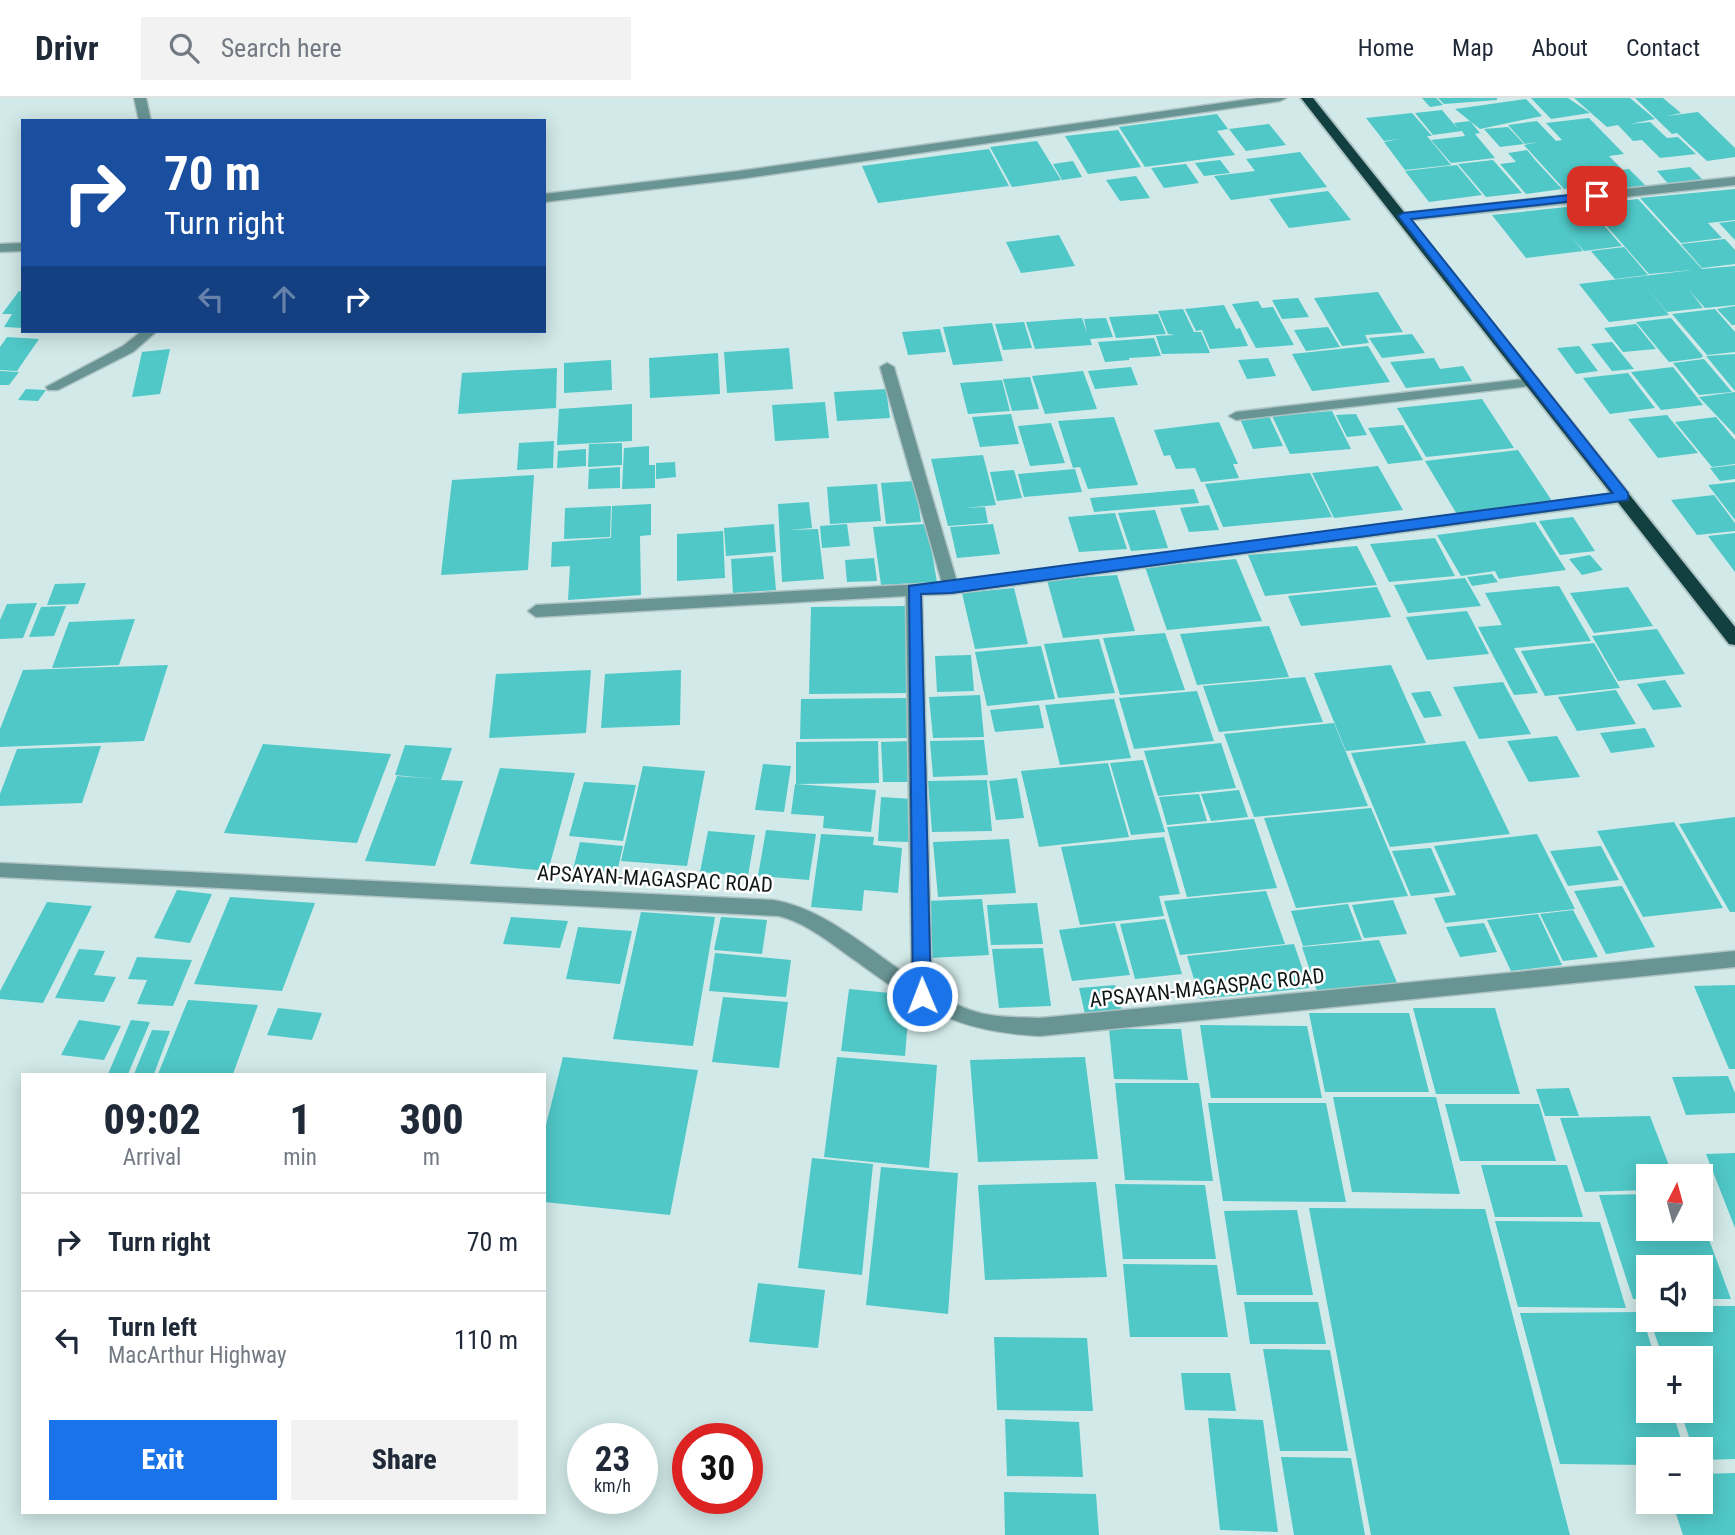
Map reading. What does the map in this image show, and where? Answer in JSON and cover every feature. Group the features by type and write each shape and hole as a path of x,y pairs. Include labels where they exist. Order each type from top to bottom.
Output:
{"highway":[{"path":"1307,98 1735,639"}],"street":[{"path":"140,98 145,119"},
{"path":"546,198 739,175 1279,98"},
{"path":"1403,216 1735,181"},
{"path":"0,248 21,247"},
{"path":"52,387 128,349 148,333"},
{"path":"887,367 951,588"},
{"path":"1236,416 1533,382"},
{"path":"536,611 951,588 1623,496"},
{"path":"914,590 922,996"},
{"name":"APSAYAN-MAGASPAC ROAD","path":"0,870 754,905 789,911 830,933 922,996 970,1019 1004,1025 1040,1027 1735,959"}],"building":[{"path":"1422,98 1436,98 1443,105 1430,107"},
{"path":"1438,98 1497,98 1497,100 1444,104"},
{"path":"1531,98 1568,98 1590,113 1551,119"},
{"path":"1574,98 1630,98 1655,119 1630,124 1650,122 1667,138 1678,137 1696,154 1660,158 1642,140 1633,141 1618,125 1607,127"},
{"path":"1635,98 1663,98 1681,113 1667,116 1698,112 1735,148 1735,157 1707,161 1677,133 1672,134"},
{"path":"1526,99 1542,116 1480,129 1455,109"},
{"path":"1442,110 1458,129 1454,123 1470,121 1480,133 1475,134 1495,158 1451,163 1431,140 1465,136 1462,131 1433,135 1415,113"},
{"path":"1412,113 1432,136 1427,136 1451,165 1405,170 1384,142 1399,139 1384,141 1366,118"},
{"path":"1217,114 1228,129 1217,131 1235,155 1145,167 1119,127"},
{"path":"1589,118 1624,154 1609,156 1621,168 1592,172 1579,159 1603,184 1564,189 1524,145 1538,142 1525,144 1508,125 1537,121 1556,141 1562,140 1546,123"},
{"path":"1269,124 1286,145 1246,151 1229,129"},
{"path":"1508,127 1524,144 1500,147 1484,129"},
{"path":"1118,130 1141,167 1088,174 1065,136"},
{"path":"1037,141 1061,180 1012,187 990,147"},
{"path":"989,149 1009,186 878,203 862,166"},
{"path":"1527,150 1562,189 1526,194 1500,164 1516,162 1508,153"},
{"path":"1300,152 1327,187 1231,200 1214,176 1255,171 1246,159"},
{"path":"1220,160 1230,173 1204,176 1195,163"},
{"path":"1493,160 1522,193 1486,197 1458,164"},
{"path":"1073,161 1082,177 1062,180 1053,164"},
{"path":"1186,164 1199,183 1164,188 1151,168"},
{"path":"1457,165 1482,195 1429,202 1405,171"},
{"path":"1690,167 1705,182 1670,186 1657,171"},
{"path":"1629,169 1647,187 1613,191 1595,173"},
{"path":"1136,176 1150,198 1120,201 1106,180"},
{"path":"1735,189 1735,220 1708,223 1722,238 1681,243 1640,198"},
{"path":"1328,191 1351,220 1289,228 1269,199"},
{"path":"1638,199 1702,269 1735,266 1735,305 1705,308 1689,290 1703,308 1667,312 1644,284 1669,315 1609,322 1579,284 1692,270 1649,274 1588,205"},
{"path":"1586,205 1622,246 1584,251 1572,238 1583,251 1526,258 1492,215"},
{"path":"1735,221 1735,240 1719,223"},
{"path":"1059,235 1075,266 1021,273 1006,242"},
{"path":"1725,239 1735,250 1735,264 1702,268 1681,244"},
{"path":"1624,247 1648,275 1615,279 1591,251"},
{"path":"21,292 21,328 4,327 12,314 2,314"},
{"path":"1378,292 1403,332 1365,335 1369,343 1342,346 1314,298"},
{"path":"1298,298 1309,317 1282,319 1272,300"},
{"path":"1258,301 1262,308 1273,307 1294,345 1256,348 1232,304"},
{"path":"1224,305 1236,329 1240,328 1248,346 1210,349 1202,330 1196,331 1185,309"},
{"path":"1735,306 1735,325 1732,325 1717,309"},
{"path":"1183,309 1194,332 1201,332 1210,353 1162,354 1156,336 1175,335 1168,334 1158,311"},
{"path":"1715,309 1735,332 1735,352 1707,355 1672,314"},
{"path":"1158,314 1166,334 1116,338 1109,317"},
{"path":"1082,318 1087,333 1084,319 1106,318 1113,337 1090,339 1092,345 1035,349 1026,322"},
{"path":"1671,318 1703,356 1701,358 1669,362 1636,322"},
{"path":"1024,322 1032,348 1003,350 995,324"},
{"path":"992,323 1003,361 953,365 943,327"},
{"path":"1636,324 1656,349 1623,352 1604,328"},
{"path":"1328,327 1340,347 1306,351 1294,330"},
{"path":"940,329 946,352 908,355 902,332"},
{"path":"1412,334 1425,353 1382,358 1369,338"},
{"path":"7,337 39,339 17,371 0,370 0,347"},
{"path":"1154,338 1161,356 1105,362 1098,342"},
{"path":"1612,342 1634,369 1612,371 1591,344"},
{"path":"1368,346 1390,382 1312,391 1292,354"},
{"path":"1579,346 1598,371 1576,374 1557,348"},
{"path":"789,348 793,389 727,393 724,352"},
{"path":"170,349 160,394 132,397 142,352"},
{"path":"718,353 720,394 650,398 649,358"},
{"path":"1735,354 1735,391 1706,356"},
{"path":"1268,358 1276,376 1247,379 1238,360"},
{"path":"1434,358 1440,369 1463,366 1472,381 1406,388 1390,362"},
{"path":"1704,359 1732,392 1699,395 1673,363"},
{"path":"611,360 612,390 564,393 564,363"},
{"path":"1131,367 1138,385 1095,389 1088,371"},
{"path":"1673,367 1703,405 1661,410 1631,372"},
{"path":"557,368 556,408 458,414 462,373"},
{"path":"0,371 19,372 9,385 0,385"},
{"path":"1083,371 1097,409 1045,414 1032,376"},
{"path":"1628,373 1655,408 1610,414 1583,378"},
{"path":"1030,377 1039,409 1012,411 1003,379"},
{"path":"1002,380 1010,411 968,414 960,383"},
{"path":"26,389 46,390 38,401 18,400"},
{"path":"886,389 890,418 837,421 834,392"},
{"path":"1735,392 1735,435 1699,397"},
{"path":"1482,399 1514,448 1426,457 1397,408"},
{"path":"825,402 829,438 775,441 772,405"},
{"path":"632,404 632,441 557,445 559,409"},
{"path":"1332,411 1351,449 1290,454 1272,416"},
{"path":"1011,414 1019,444 980,447 972,417"},
{"path":"1356,414 1367,435 1347,437 1336,415"},
{"path":"1667,415 1698,453 1658,458 1628,419"},
{"path":"1269,416 1283,446 1253,449 1240,419"},
{"path":"1114,417 1138,485 1088,489 1080,467 1073,468 1058,421"},
{"path":"1716,417 1735,440 1735,464 1712,467 1675,422"},
{"path":"1219,422 1238,464 1233,464 1239,478 1201,482 1195,468 1176,469 1170,455 1164,456 1154,430"},
{"path":"1051,423 1065,463 1030,466 1018,426"},
{"path":"1403,425 1423,460 1388,464 1368,428"},
{"path":"554,441 553,468 517,470 519,443"},
{"path":"622,443 622,465 588,467 589,444"},
{"path":"649,446 649,465 655,465 655,488 622,489 624,448"},
{"path":"586,449 586,466 557,468 558,451"},
{"path":"1518,450 1554,504 1458,516 1425,461"},
{"path":"983,455 996,505 964,508 985,507 988,523 948,526 931,459"},
{"path":"675,462 676,477 656,479 656,463"},
{"path":"1735,465 1735,479 1720,481 1710,468"},
{"path":"1378,466 1403,510 1334,518 1312,473"},
{"path":"620,467 620,488 588,489 589,469"},
{"path":"1075,469 1082,492 1024,497 1018,474"},
{"path":"1014,470 1022,498 997,501 990,472"},
{"path":"1310,473 1332,517 1223,527 1205,484"},
{"path":"534,475 528,570 441,575 452,480"},
{"path":"915,481 921,522 886,524 881,483"},
{"path":"1735,482 1735,520 1708,485"},
{"path":"877,484 881,521 830,524 827,487"},
{"path":"1194,489 1199,503 1094,512 1090,498"},
{"path":"1714,495 1735,523 1735,531 1697,535 1671,500"},
{"path":"809,502 812,528 789,530 818,529 824,579 782,582 778,504"},
{"path":"651,504 651,535 640,536 641,595 568,600 570,566 551,567 552,542 611,538 612,506"},
{"path":"1209,505 1219,530 1189,532 1180,508"},
{"path":"611,506 610,537 564,539 565,508"},
{"path":"1155,510 1168,548 1131,551 1118,513"},
{"path":"1115,513 1127,549 1079,552 1068,517"},
{"path":"1573,517 1595,551 1560,555 1539,521"},
{"path":"1535,522 1566,570 1499,579 1495,571 1461,576 1437,535"},
{"path":"774,524 776,552 726,556 724,528"},
{"path":"847,524 850,546 822,548 820,526"},
{"path":"927,524 937,582 881,585 873,527"},
{"path":"993,524 1000,554 957,558 950,527"},
{"path":"723,531 725,578 677,581 677,534"},
{"path":"1735,533 1735,572 1708,536"},
{"path":"1435,538 1455,576 1389,582 1370,544"},
{"path":"1357,546 1377,585 1265,596 1248,555"},
{"path":"1590,555 1603,570 1582,575 1569,559"},
{"path":"773,556 776,590 733,593 731,559"},
{"path":"874,558 877,581 847,582 845,560"},
{"path":"1236,559 1262,621 1167,630 1145,567"},
{"path":"1492,574 1498,582 1472,586 1467,577"},
{"path":"1117,575 1135,631 1063,638 1047,580"},
{"path":"1465,578 1481,606 1408,613 1394,585"},
{"path":"86,583 78,604 47,605 55,584"},
{"path":"1559,586 1591,641 1514,648 1538,693 1514,695 1478,627 1502,625 1485,593"},
{"path":"1377,587 1391,617 1301,626 1288,596"},
{"path":"1628,587 1653,626 1594,633 1570,593"},
{"path":"1014,588 1028,644 975,649 962,593"},
{"path":"37,603 23,638 0,639 0,620 7,604"},
{"path":"66,606 54,636 29,637 41,607"},
{"path":"907,606 911,693 809,694 811,607"},
{"path":"1467,611 1489,654 1427,660 1406,617"},
{"path":"135,619 119,665 52,668 69,622"},
{"path":"1269,626 1289,677 1197,685 1180,634"},
{"path":"1657,629 1685,674 1618,681 1592,636"},
{"path":"1165,633 1185,690 1120,695 1103,638"},
{"path":"1099,639 1115,693 1058,698 1044,644"},
{"path":"1594,643 1620,688 1545,696 1521,651"},
{"path":"1041,646 1055,699 987,706 975,652"},
{"path":"971,655 974,691 937,692 935,656"},
{"path":"168,665 144,741 0,747 0,729 23,670"},
{"path":"1391,665 1426,743 1346,751 1314,673"},
{"path":"591,670 586,733 489,738 496,674"},
{"path":"681,670 680,725 601,728 605,674"},
{"path":"1305,677 1323,722 1219,732 1203,686"},
{"path":"1665,680 1682,707 1653,710 1637,684"},
{"path":"1503,682 1531,734 1479,739 1453,687"},
{"path":"1616,690 1636,724 1577,731 1558,697"},
{"path":"1197,691 1214,741 1134,749 1119,698"},
{"path":"1430,691 1442,716 1424,718 1411,693"},
{"path":"980,695 984,737 933,738 929,697"},
{"path":"907,698 909,738 800,739 801,699"},
{"path":"1114,699 1131,758 1060,765 1045,705"},
{"path":"1039,705 1044,728 995,732 990,710"},
{"path":"1334,723 1368,806 1254,817 1224,734"},
{"path":"1645,728 1655,747 1611,753 1600,733"},
{"path":"1557,736 1580,777 1529,782 1507,741"},
{"path":"984,740 988,775 933,777 930,741"},
{"path":"878,741 879,783 796,784 796,742"},
{"path":"910,741 912,782 883,782 881,742"},
{"path":"1465,741 1510,834 1390,847 1351,753"},
{"path":"1221,743 1236,788 1158,796 1144,751"},
{"path":"263,744 391,754 357,843 224,833"},
{"path":"405,745 452,748 441,780 463,781 435,866 365,861 397,776 434,779 395,775"},
{"path":"101,746 82,803 0,806 0,794 17,749"},
{"path":"1143,760 1165,832 1131,835 1110,763"},
{"path":"1108,763 1129,837 1039,847 1021,771"},
{"path":"763,764 791,766 784,812 755,810"},
{"path":"643,766 705,771 687,866 621,861"},
{"path":"500,768 575,773 548,871 470,864"},
{"path":"1017,778 1024,818 996,820 989,781"},
{"path":"987,780 992,831 932,832 928,781"},
{"path":"584,782 636,785 623,841 569,836"},
{"path":"795,784 876,790 871,832 823,828 824,816 791,814"},
{"path":"1239,790 1248,817 1211,821 1201,794"},
{"path":"1199,794 1207,821 1167,825 1159,797"},
{"path":"881,797 912,799 909,842 878,841"},
{"path":"1371,808 1408,896 1296,908 1264,818"},
{"path":"1735,817 1735,912 1730,912 1679,824"},
{"path":"1254,819 1277,888 1187,897 1167,827"},
{"path":"1674,822 1723,908 1643,917 1597,831"},
{"path":"766,830 816,834 809,880 758,876"},
{"path":"708,831 755,835 748,876 700,872"},
{"path":"821,834 874,837 873,845 902,848 898,893 864,890 862,911 811,907"},
{"path":"1537,834 1575,909 1445,923 1434,898 1456,895 1434,846"},
{"path":"1164,837 1180,894 1159,896 1164,916 1080,925 1061,847"},
{"path":"1009,839 1016,893 938,897 933,842"},
{"path":"580,842 623,846 616,877 572,873"},
{"path":"1601,846 1619,880 1568,886 1550,851"},
{"path":"1431,848 1450,892 1411,896 1392,851"},
{"path":"1622,886 1655,947 1606,954 1574,891"},
{"path":"177,890 212,894 190,943 154,938"},
{"path":"1266,891 1285,944 1180,955 1164,901"},
{"path":"230,897 315,903 282,991 194,984"},
{"path":"982,899 989,955 929,958 924,901"},
{"path":"1393,900 1407,934 1364,938 1352,905"},
{"path":"47,902 92,906 43,1003 0,999 0,991"},
{"path":"1037,903 1043,944 991,945 987,905"},
{"path":"1348,904 1362,940 1303,946 1291,911"},
{"path":"1573,910 1598,957 1563,961 1540,914"},
{"path":"641,912 715,917 693,1046 613,1039"},
{"path":"1538,914 1562,965 1511,971 1487,920"},
{"path":"511,917 568,921 560,948 503,944"},
{"path":"721,917 767,920 762,954 714,950"},
{"path":"1165,919 1182,974 1135,979 1120,924"},
{"path":"1115,923 1130,975 1072,981 1059,930"},
{"path":"1484,923 1497,952 1460,957 1446,927"},
{"path":"578,927 632,931 620,984 566,979"},
{"path":"1379,940 1398,985 1318,994 1302,947"},
{"path":"1294,944 1309,988 1200,999 1187,956"},
{"path":"1043,948 1051,1006 999,1008 992,949"},
{"path":"79,949 105,951 94,975 116,977 104,1002 55,998"},
{"path":"715,953 791,960 786,997 709,991"},
{"path":"137,957 192,960 173,1006 137,1004 147,980 128,979"},
{"path":"1115,985 1122,1010 1085,1014 1079,988"},
{"path":"1735,985 1735,1069 1729,1069 1694,986"},
{"path":"849,989 910,995 905,1056 841,1051"},
{"path":"723,997 788,1002 779,1068 712,1062"},
{"path":"188,1000 258,1005 233,1073 158,1073"},
{"path":"278,1008 322,1013 312,1040 267,1035"},
{"path":"1413,1008 1495,1008 1520,1094 1436,1094"},
{"path":"1309,1013 1409,1013 1429,1092 1325,1092"},
{"path":"79,1020 121,1026 104,1060 61,1055"},
{"path":"131,1020 150,1022 128,1073 108,1073"},
{"path":"1200,1025 1307,1026 1322,1098 1211,1098"},
{"path":"1109,1029 1181,1029 1188,1080 1114,1079"},
{"path":"152,1030 170,1031 154,1073 134,1073"},
{"path":"563,1057 698,1070 670,1215 546,1202 546,1125"},
{"path":"837,1057 937,1065 929,1168 824,1157"},
{"path":"1085,1057 1098,1159 978,1162 970,1060"},
{"path":"1728,1076 1735,1093 1735,1113 1686,1115 1672,1077"},
{"path":"1115,1083 1199,1083 1213,1181 1125,1180"},
{"path":"1569,1088 1579,1116 1545,1116 1536,1089"},
{"path":"1333,1097 1436,1097 1460,1194 1352,1192"},
{"path":"1208,1103 1326,1103 1346,1202 1223,1201"},
{"path":"1445,1104 1539,1104 1556,1161 1460,1161"},
{"path":"1650,1116 1668,1164 1636,1164 1636,1190 1585,1192 1560,1118"},
{"path":"1735,1153 1735,1228 1713,1172 1713,1164 1710,1164 1706,1154"},
{"path":"812,1158 873,1164 862,1275 798,1268"},
{"path":"1481,1165 1567,1165 1583,1217 1495,1217"},
{"path":"881,1167 958,1173 948,1314 866,1305"},
{"path":"1096,1182 1107,1277 985,1280 978,1185"},
{"path":"1115,1184 1205,1185 1216,1259 1123,1259"},
{"path":"1636,1194 1636,1241 1710,1241 1731,1299 1713,1299 1713,1255 1636,1255 1636,1299 1633,1299 1599,1195"},
{"path":"1309,1208 1485,1209 1570,1535 1371,1535"},
{"path":"1297,1210 1313,1295 1237,1295 1224,1211"},
{"path":"1495,1221 1600,1222 1626,1308 1518,1307"},
{"path":"1123,1264 1217,1265 1228,1337 1130,1337"},
{"path":"758,1283 825,1290 818,1348 749,1342"},
{"path":"1244,1302 1318,1302 1326,1344 1250,1344"},
{"path":"1713,1306 1735,1306 1735,1459 1713,1460 1713,1437 1689,1437 1684,1423 1713,1423 1713,1346 1659,1346 1654,1332 1713,1332"},
{"path":"1636,1312 1636,1332 1647,1332 1651,1346 1636,1346 1636,1423 1676,1423 1680,1437 1636,1437 1636,1465 1560,1464 1520,1313"},
{"path":"994,1337 1087,1338 1093,1411 997,1410"},
{"path":"1263,1349 1330,1350 1348,1451 1280,1451"},
{"path":"1181,1373 1230,1373 1236,1411 1185,1410"},
{"path":"1208,1418 1263,1420 1278,1532 1220,1530"},
{"path":"1005,1419 1079,1422 1083,1477 1007,1476"},
{"path":"1281,1457 1351,1458 1365,1535 1294,1535"},
{"path":"1735,1473 1735,1535 1683,1535 1676,1514 1713,1514 1713,1474"},
{"path":"1004,1492 1096,1494 1099,1535 1005,1535"}],"route":[{"path":"922,996 914,590 951,588 1623,496 1403,216 1597,196"}]}
